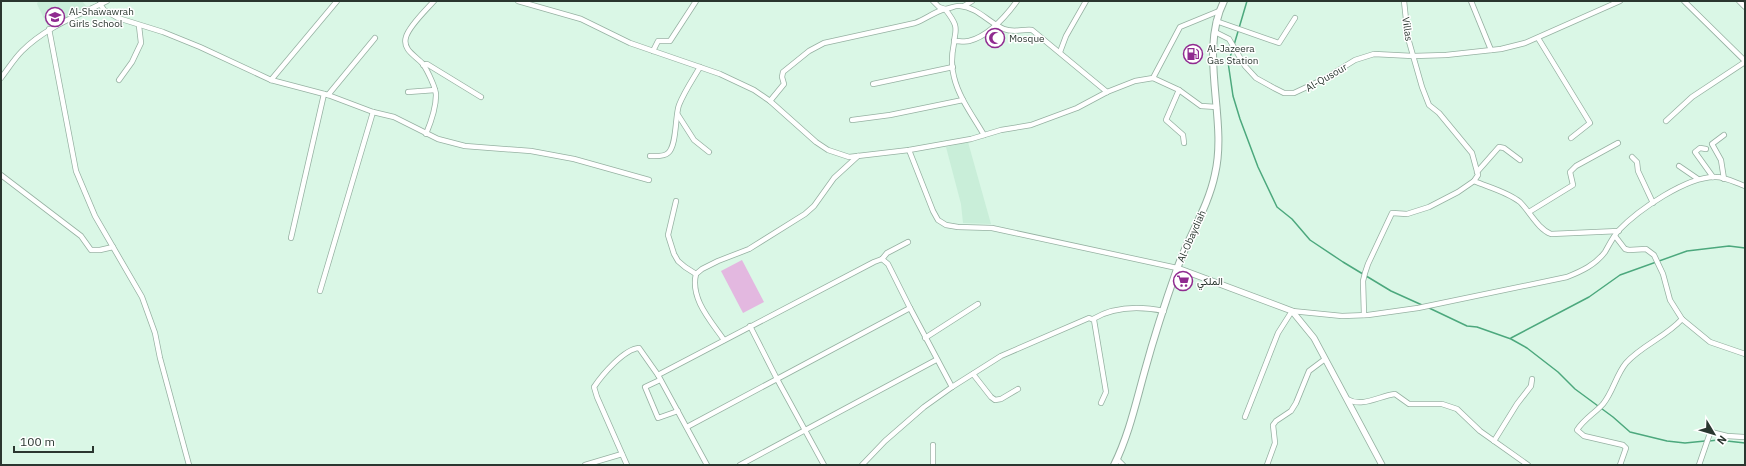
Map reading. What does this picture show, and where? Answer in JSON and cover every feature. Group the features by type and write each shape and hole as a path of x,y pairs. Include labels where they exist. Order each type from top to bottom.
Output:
{"main road":[{"name":"Al-Obaydiah","path":"1116,462 1122,449 1177,268 1206,204 1216,174 1218,146 1217,107 1212,57 1216,21 1224,1"}],"street":[{"path":"1,78 21,52 49,29 107,1"},
{"path":"271,80 337,1"},
{"path":"426,134 432,118 436,94 423,65 406,48 406,37 434,1"},
{"path":"518,1 577,18 630,42 720,74 747,87 770,101 816,142 828,150 838,154 858,156 909,150 972,139 1001,130 1031,124 1077,108 1107,92 1134,81 1153,78 1179,90 1201,106 1217,107"},
{"path":"653,51 658,42 670,41 696,1"},
{"path":"933,1 939,7 945,9 955,26 956,32 954,41 953,75 963,100 984,135"},
{"path":"964,6 972,1"},
{"path":"954,41 969,40 982,35 996,24 1017,1"},
{"path":"1060,52 1066,36 1086,1"},
{"name":"Villas","path":"1404,1 1408,38 1422,87 1429,105 1439,113 1472,154 1477,172"},
{"path":"1471,1 1491,50"},
{"name":"Al-Qusour","path":"1215,32 1230,39 1245,66 1256,78 1284,93 1294,93 1304,90 1355,60 1374,54 1413,56 1446,55 1491,50 1525,43 1620,1"},
{"path":"1666,121 1692,97 1745,62 1684,1"},
{"path":"1739,1 1745,7"},
{"path":"100,4 108,13 139,26 163,32 200,47 271,80 326,94 373,112 394,117 438,139 465,146 531,151 574,159 649,180"},
{"path":"770,101 784,84 782,76 783,72 809,51 824,43 915,23 923,20 935,12 958,5 964,6 1010,31 1032,30 1107,92"},
{"path":"1153,78 1180,27 1219,11"},
{"path":"1216,21 1279,42 1295,18"},
{"path":"119,80 132,62 141,43 139,26"},
{"path":"49,29 76,171 95,216 142,297 155,333 160,358 189,465"},
{"path":"291,238 326,94 375,38"},
{"path":"1538,38 1590,123 1571,138"},
{"path":"423,65 427,64 482,97"},
{"path":"650,156 662,156 668,153 673,142 679,106 700,67"},
{"path":"873,84 953,67"},
{"path":"408,92 434,90"},
{"path":"1179,90 1166,120 1183,135 1184,143"},
{"path":"852,120 890,115 963,100"},
{"path":"320,292 373,112"},
{"path":"678,115 694,140 709,152"},
{"path":"1724,135 1712,144 1721,160 1724,179"},
{"path":"1529,212 1573,185 1570,172 1576,166 1618,143"},
{"path":"1364,315 1363,281 1366,269 1386,222 1392,213 1407,214 1458,192 1474,181 1478,175 1477,172 1499,147 1504,148 1520,160"},
{"path":"1706,148 1700,148 1695,152 1713,177"},
{"path":"909,150 933,211 938,220 946,225 958,227 992,228 1177,268 1292,311 1342,316 1364,315 1418,308 1567,277 1584,270 1596,262 1618,230 1653,203 1686,183 1698,179 1713,177 1745,186"},
{"path":"724,340 700,303 694,284 696,274 702,269 718,261 749,249 805,214 814,206 834,178 858,156"},
{"path":"1632,157 1637,162 1638,170 1653,203"},
{"path":"1679,166 1698,179"},
{"path":"1,175 81,236 91,250 100,250 113,247"},
{"path":"1474,181 1509,196 1519,202 1543,229 1551,234 1618,230"},
{"path":"676,201 668,235 674,254 678,261 696,274"},
{"path":"1615,236 1625,249 1646,249 1654,255 1663,274 1670,300 1682,319 1710,342 1745,354"},
{"path":"678,411 658,418 645,387 724,340 869,264 882,259 887,254 908,242"},
{"path":"882,259 888,264 936,360 952,388"},
{"path":"925,338 978,304"},
{"path":"862,465 885,441 924,407 1001,356 1085,319 1093,319 1105,312 1142,307 1164,311"},
{"path":"687,427 910,308"},
{"path":"1292,311 1314,338 1382,465"},
{"path":"1245,417 1278,333 1292,311"},
{"path":"1093,319 1095,323 1106,392 1101,403"},
{"path":"1620,465 1626,448 1623,445 1584,436 1577,430 1580,425 1604,404 1626,363 1654,341 1674,328 1682,319"},
{"path":"750,326 824,465"},
{"path":"627,465 594,387 612,365 634,348 639,348 643,352 678,411 707,465"},
{"path":"1267,465 1275,443 1273,425 1276,421 1291,411 1296,403 1309,370 1325,358"},
{"path":"740,465 936,360"},
{"path":"973,374 995,400 1001,399 1018,389"},
{"path":"1494,441 1517,404 1531,386 1532,379"},
{"path":"1347,399 1360,404 1395,394 1409,404 1450,406 1457,409 1472,424 1524,464"},
{"path":"1699,465 1709,436 1712,432 1727,436 1744,437"},
{"path":"933,445 933,465"},
{"path":"585,465 622,454"},
{"path":"1116,462 1123,465"}],"shaded area":[{"name":"Al-Shawawrah Girls School","path":"38,1 82,1 87,7 48,27 37,4"},
{"path":"968,142 991,224 963,223 961,204 946,147"},
{"path":"742,260 764,302 743,313 721,271"}],"waterway":[{"path":"1234,45 1247,1"},
{"path":"1233,49 1228,62 1233,96 1258,167 1277,207 1292,219 1310,240 1391,291 1422,305"},
{"path":"1511,338 1589,297 1620,275 1687,251 1729,246 1745,248"},
{"path":"1427,307 1467,326 1477,327 1511,339 1527,348 1558,372 1575,389 1613,417 1630,432 1667,441 1685,443 1705,441"},
{"path":"1709,441 1718,440 1745,443"}],"place":[{"name":"Al-Shawawrah Girls School","path":"55,17"},
{"name":"Mosque","path":"995,38"},
{"name":"Al-Jazeera Gas Station","path":"1193,54"},
{"name":"الملكي","path":"1183,281"}]}
